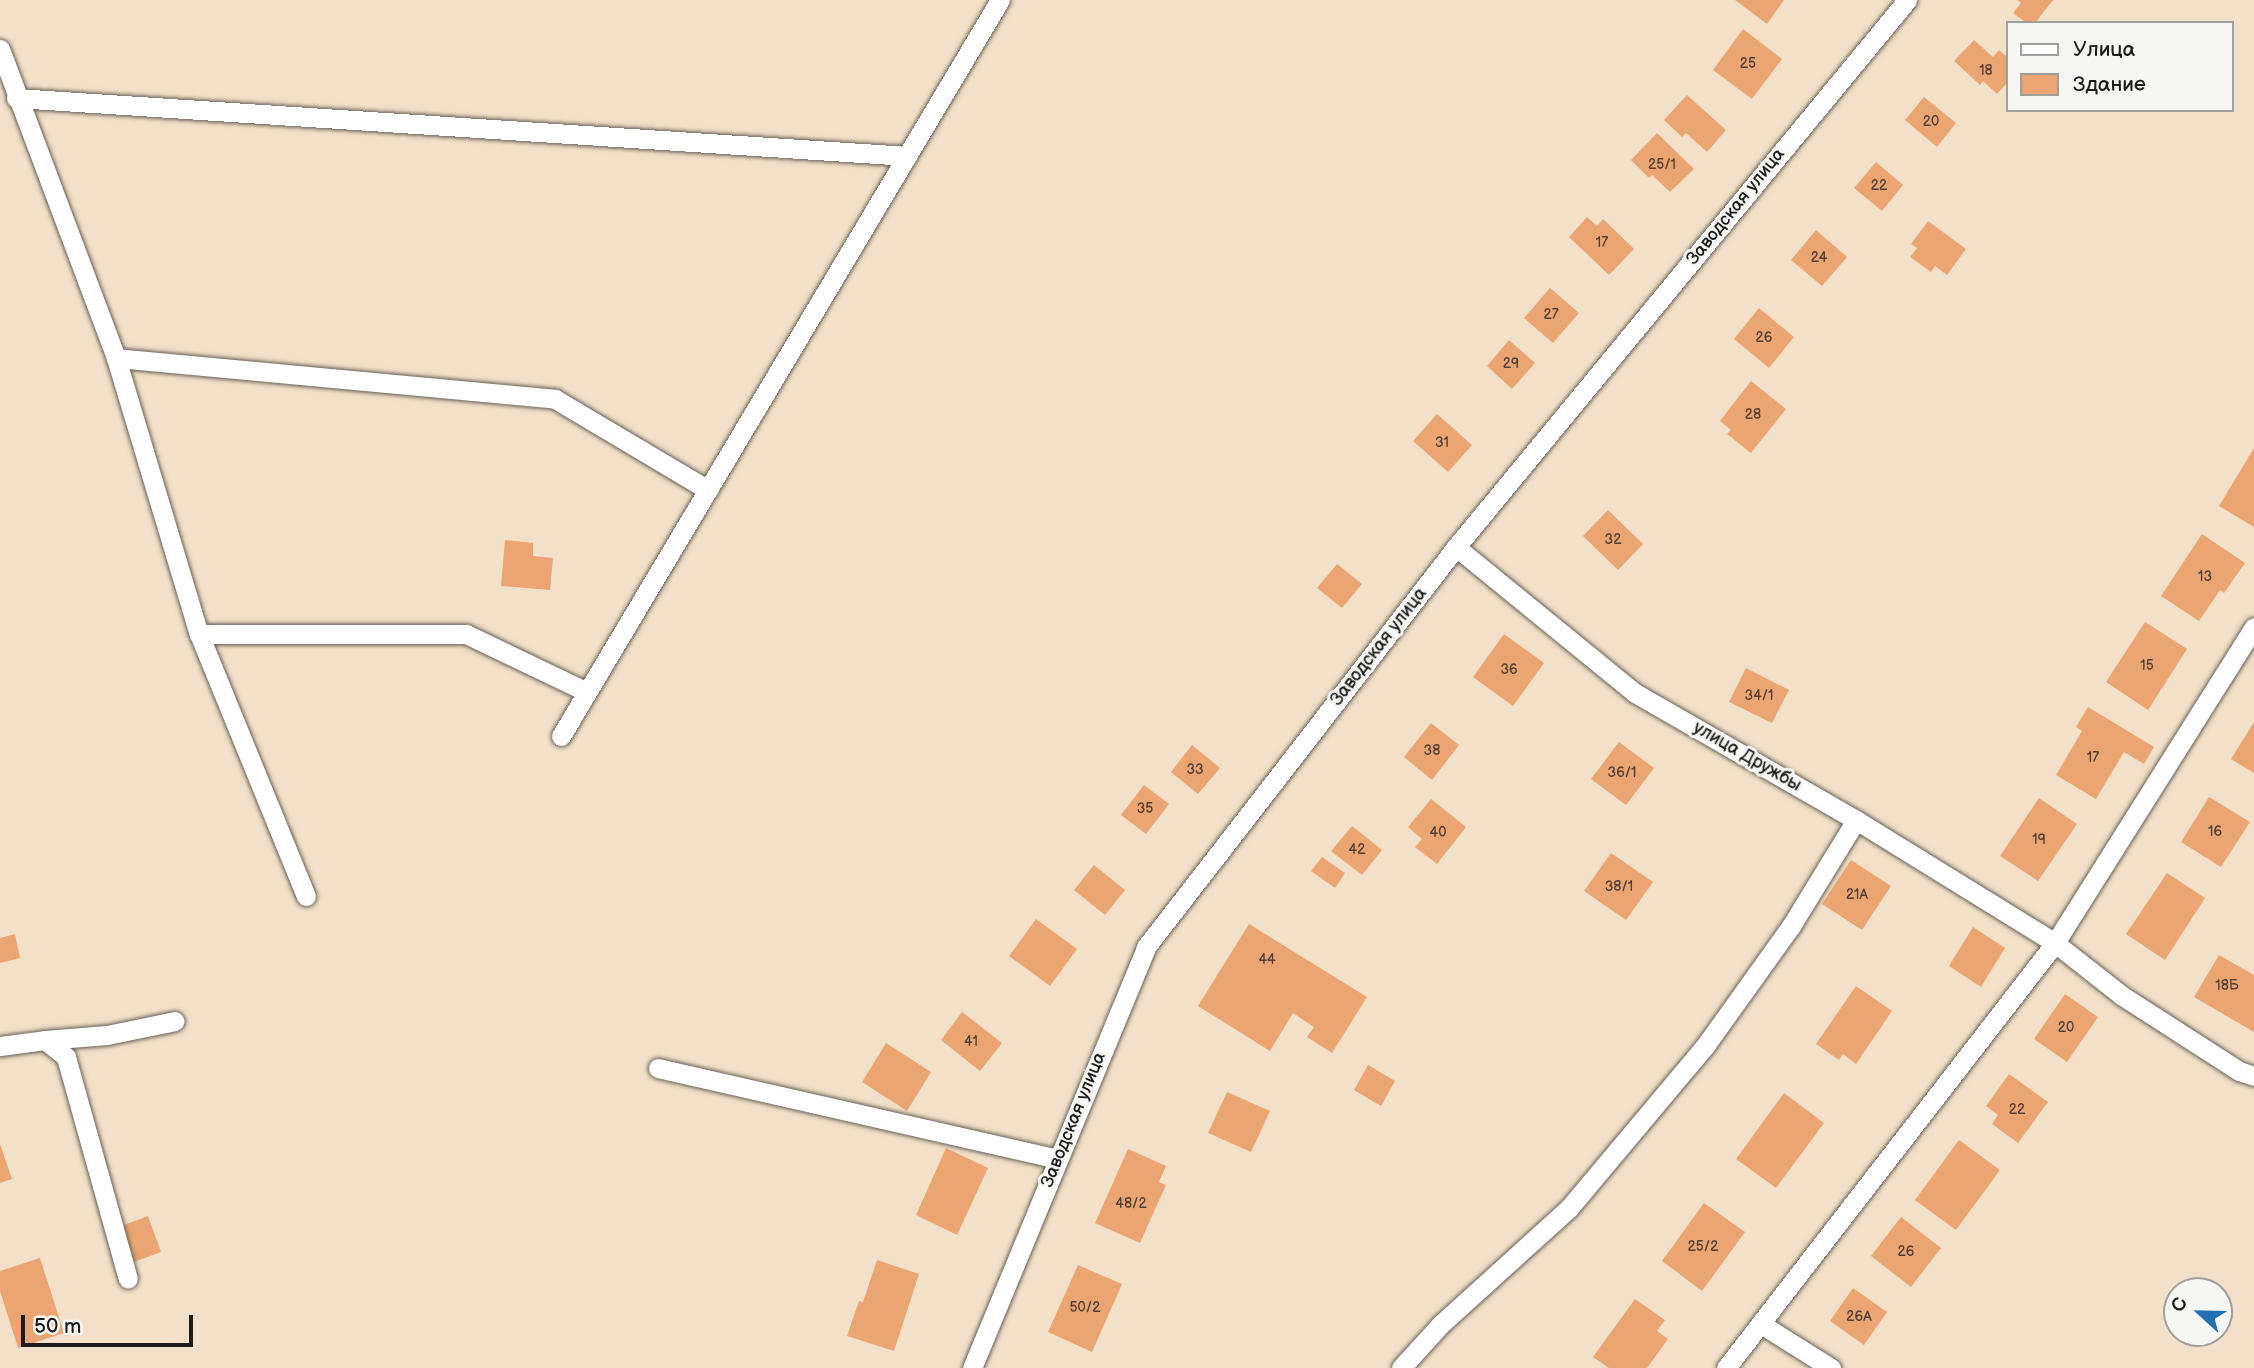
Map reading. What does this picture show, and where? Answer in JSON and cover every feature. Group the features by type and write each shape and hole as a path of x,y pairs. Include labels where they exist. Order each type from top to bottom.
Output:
{"street":[{"path":"561,736 1000,0"},
{"name":"Заводская улица","path":"972,1368 1146,947 1457,547 1907,0"},
{"path":"0,49 116,358 199,634 306,896"},
{"path":"16,97 907,156"},
{"path":"116,358 555,399 708,490"},
{"name":"улица Дружбы","path":"1457,547 1635,693 1856,820 2055,943 2121,995 2239,1071 2254,1076"},
{"path":"1727,1368 2055,943 2254,627"},
{"path":"199,634 466,634 587,692"},
{"path":"1401,1368 1440,1325 1569,1208 1705,1046 1791,926 1856,820"},
{"path":"0,1046 107,1035 175,1020"},
{"path":"45,1040 66,1057 128,1279"},
{"path":"658,1068 1058,1160"},
{"path":"1761,1324 1831,1368"}],"building":[{"path":"1735,0 1784,0 1767,24"},
{"path":"2017,0 2053,0 2037,21 2024,21 2013,13 2021,3"},
{"path":"1743,29 1782,59 1752,99 1713,70"},
{"path":"1974,40 1993,57 1999,50 2006,56 2006,84 1997,94 1983,81 1980,85 1954,61"},
{"path":"1687,95 1726,130 1707,152 1686,133 1682,137 1664,120"},
{"path":"1924,97 1956,123 1937,147 1905,120"},
{"path":"1657,133 1694,169 1670,192 1652,175 1649,178 1631,160"},
{"path":"1876,162 1903,185 1882,211 1854,188"},
{"path":"1587,217 1597,226 1603,219 1634,249 1609,275 1569,237"},
{"path":"1928,221 1966,249 1947,275 1935,266 1931,272 1910,257 1917,248 1911,244"},
{"path":"1816,230 1847,257 1822,286 1791,260"},
{"path":"1550,288 1579,313 1553,343 1524,318"},
{"path":"1759,308 1794,337 1769,368 1734,339"},
{"path":"1509,340 1535,363 1512,389 1487,366"},
{"path":"1751,381 1786,409 1751,453 1727,434 1731,430 1720,421"},
{"path":"1437,414 1472,445 1448,472 1413,441"},
{"path":"2254,448 2254,527 2219,506"},
{"path":"1608,510 1643,544 1618,570 1583,536"},
{"path":"2202,534 2245,563 2224,593 2220,590 2199,621 2161,596"},
{"path":"505,540 533,543 533,556 553,558 550,590 501,586"},
{"path":"1337,564 1362,584 1342,608 1317,588"},
{"path":"2145,622 2187,649 2148,710 2106,682"},
{"path":"1504,634 1544,663 1513,706 1473,677"},
{"path":"1746,668 1789,690 1772,723 1729,702"},
{"path":"2088,707 2154,747 2144,764 2124,752 2096,799 2056,775 2082,731 2076,727"},
{"path":"2254,722 2254,773 2231,759"},
{"path":"1431,723 1459,745 1432,780 1404,757"},
{"path":"1619,742 1654,768 1626,805 1591,779"},
{"path":"1192,745 1220,768 1198,794 1171,772"},
{"path":"1144,785 1169,804 1146,834 1121,815"},
{"path":"2209,797 2250,822 2221,867 2181,842"},
{"path":"2039,798 2077,824 2038,881 2000,856"},
{"path":"1431,799 1466,827 1437,864 1415,847 1422,839 1408,827"},
{"path":"1352,826 1382,850 1362,875 1331,851"},
{"path":"1611,853 1653,882 1626,920 1584,891"},
{"path":"1322,857 1345,873 1335,888 1311,871"},
{"path":"1851,860 1891,886 1862,930 1822,904"},
{"path":"1094,865 1125,890 1105,915 1074,890"},
{"path":"2167,873 2205,898 2165,960 2126,934"},
{"path":"1036,919 1077,949 1050,986 1009,956"},
{"path":"1249,924 1367,997 1332,1053 1307,1037 1314,1027 1293,1013 1270,1051 1198,1006"},
{"path":"1973,927 2005,948 1981,987 1949,966"},
{"path":"15,934 20,958 0,963 0,938"},
{"path":"2219,955 2254,975 2254,1032 2194,997"},
{"path":"1856,986 1892,1011 1856,1064 1843,1054 1839,1060 1816,1044"},
{"path":"2065,994 2098,1017 2067,1062 2034,1039"},
{"path":"962,1012 1002,1043 980,1071 941,1040"},
{"path":"886,1043 931,1072 907,1111 862,1082"},
{"path":"1368,1065 1395,1081 1381,1106 1354,1090"},
{"path":"2009,1074 2048,1102 2018,1143 1992,1124 1998,1115 1986,1106"},
{"path":"1227,1092 1270,1111 1251,1152 1208,1133"},
{"path":"1784,1093 1824,1123 1776,1188 1736,1159"},
{"path":"1959,1140 2000,1170 1956,1230 1915,1200"},
{"path":"0,1144 12,1179 0,1183"},
{"path":"946,1148 988,1168 957,1235 916,1215"},
{"path":"1128,1149 1166,1166 1159,1182 1166,1185 1140,1243 1095,1223"},
{"path":"1704,1203 1745,1232 1702,1291 1662,1261"},
{"path":"148,1216 161,1252 134,1262 121,1226"},
{"path":"1901,1217 1941,1248 1911,1287 1871,1256"},
{"path":"40,1258 64,1333 18,1348 0,1291 0,1271"},
{"path":"877,1260 919,1274 894,1351 847,1336 859,1301 863,1302"},
{"path":"1078,1265 1122,1284 1092,1352 1048,1332"},
{"path":"1853,1288 1887,1312 1864,1345 1830,1321"},
{"path":"1635,1299 1665,1320 1657,1331 1668,1339 1647,1368 1609,1368 1593,1357"}]}
